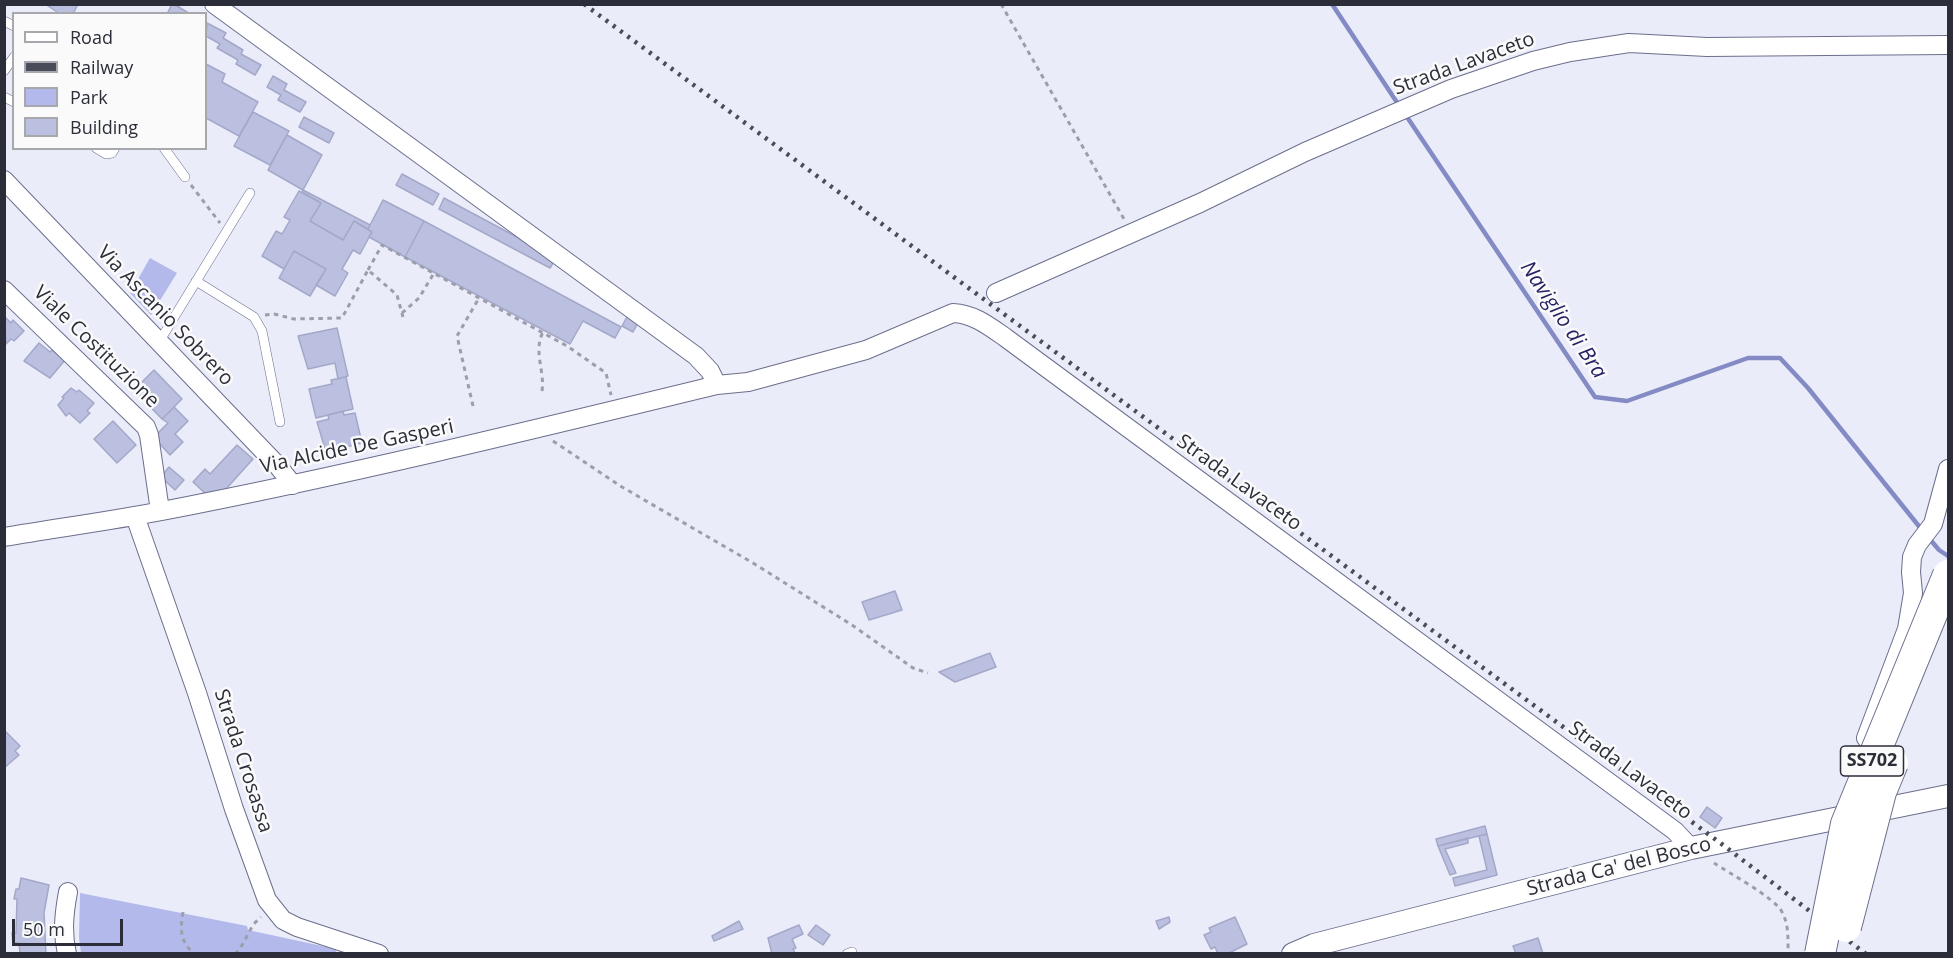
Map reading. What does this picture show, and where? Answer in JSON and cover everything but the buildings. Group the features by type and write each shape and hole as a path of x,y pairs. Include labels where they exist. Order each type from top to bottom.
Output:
{"highway":[{"name":"SS702","path":"1820,954 1846,824 1948,575"},
{"name":"SS702","path":"1841,954 1849,910 1881,792 1948,630"}],"street":[{"path":"214,4 696,356 710,371 717,385"},
{"name":"Strada Lavaceto","path":"996,293 1133,234 1305,152 1379,120 1451,89 1533,61 1608,45 1646,43 1707,47 1948,45"},
{"name":"Via Ascanio Sobrero","path":"4,180 278,466 293,485"},
{"name":"Viale Costituzione","path":"4,290 146,427 160,511"},
{"name":"Strada Lavaceto","path":"717,385 748,382 866,350 952,313 965,314 978,319 1675,831 1691,848"},
{"name":"Via Alcide De Gasperi","path":"4,537 135,516 293,485 717,385"},
{"path":"1836,820 1907,629 1913,593 1912,557 1917,545 1934,524 1948,469"},
{"name":"Strada Crosassa","path":"135,516 267,900 283,920 370,952"},
{"name":"Strada Ca' del Bosco","path":"1293,954 1314,945 1691,848 1948,796"},
{"path":"67,954 64,921 68,892"}],"lane":[{"path":"99,150 106,154 112,153 114,150"},
{"path":"165,150 185,177"},
{"path":"159,342 250,193"},
{"path":"196,281 254,317 262,331 280,422"}],"path":[{"path":"1001,4 1133,234"},
{"path":"185,177 226,232"},
{"path":"254,317 274,314 294,319 342,318 382,245 543,332 606,373 615,410"},
{"path":"368,270 397,295 403,315 434,273"},
{"path":"473,406 457,336 479,297"},
{"path":"542,391 543,383 537,343 543,332"},
{"path":"535,428 622,487 753,563 852,625 914,668 928,673"},
{"path":"1691,848 1776,904 1788,932 1788,954"},
{"path":"183,912 180,928 182,938 194,954"},
{"path":"235,954 246,940 248,930"}],"green space":[{"path":"150,258 177,273 151,315 130,293"},
{"path":"80,893 247,926 248,930 336,949 336,953 81,953"}],"waterway":[{"name":"Naviglio di Bra","path":"1332,4 1400,107"},
{"name":"Naviglio di Bra","path":"1405,114 1595,397 1627,401 1748,358 1780,358 1808,388 1922,530"},
{"name":"Naviglio di Bra","path":"1928,537 1939,550 1948,556"}],"railway":[{"path":"584,4 1719,842 1866,954"}]}
